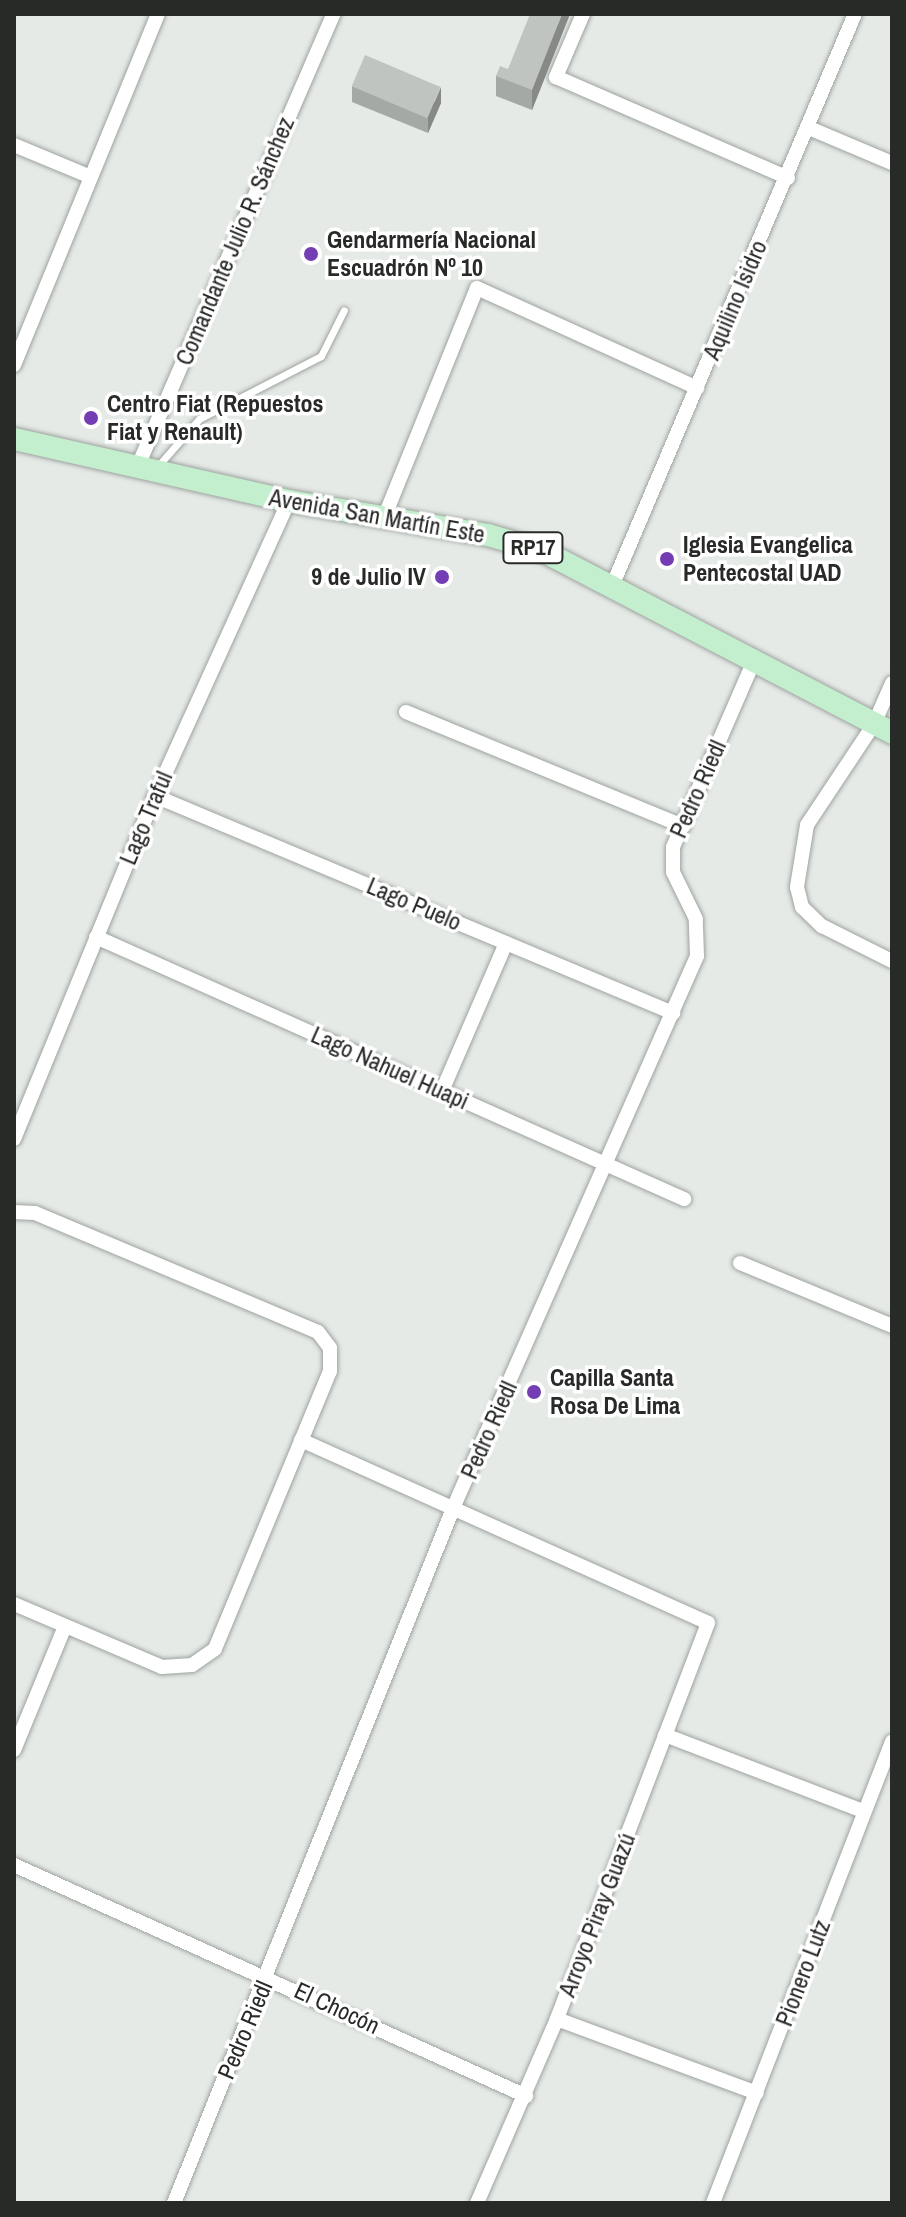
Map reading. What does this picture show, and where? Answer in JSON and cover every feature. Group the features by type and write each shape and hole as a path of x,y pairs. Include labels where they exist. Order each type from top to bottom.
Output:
{"main road":[{"name":"Avenida San Martín Este","path":"14,439 289,501 488,535 543,551 613,584 883,728"}],"street":[{"path":"14,365 158,14"},
{"name":"Comandante Julio R. Sánchez","path":"145,470 333,14"},
{"path":"583,14 556,77 788,178"},
{"name":"Aquilino Isidro","path":"613,584 788,178 855,14"},
{"path":"809,128 892,163"},
{"path":"14,145 91,177"},
{"path":"384,518 477,288 697,388"},
{"name":"Lago Traful","path":"14,1139 155,796 289,501"},
{"name":"Pedro Riedl","path":"174,2203 268,1977 454,1506 609,1165 697,956 699,936 673,872 673,847 754,661"},
{"path":"892,683 883,728 807,825 797,887 802,907 822,926 892,961"},
{"path":"406,712 683,826"},
{"name":"Lago Puelo","path":"155,796 673,1013"},
{"name":"Lago Nahuel Huapi","path":"96,937 684,1199"},
{"path":"442,1091 506,943"},
{"path":"14,1212 35,1213 318,1332 330,1348 330,1371 215,1649 192,1665 162,1667 14,1604"},
{"path":"740,1263 892,1326"},
{"path":"301,1440 454,1506"},
{"name":"Arroyo Piray Guazú","path":"454,1506 708,1623 557,2019 477,2203"},
{"path":"14,1750 65,1626"},
{"path":"665,1735 863,1811"},
{"name":"Pionero Lutz","path":"713,2203 892,1742"},
{"name":"El Chocón","path":"14,1865 526,2096"},
{"path":"557,2019 757,2093"}],"lane":[{"path":"145,470 199,419 321,356 344,310"}],"building":[{"path":"530,14 562,14 532,90 496,76 500,66 508,69"},
{"path":"365,55 440,87 427,118 352,86"}],"place":[{"name":"Gendarmería Nacional Escuadrón Nº 10","path":"311,254"},
{"name":"Centro Fiat (Repuestos Fiat y Renault)","path":"91,418"},
{"name":"Iglesia Evangelica Pentecostal UAD","path":"667,559"},
{"name":"9 de Julio IV","path":"442,577"},
{"name":"Capilla Santa Rosa De Lima","path":"534,1392"}]}
